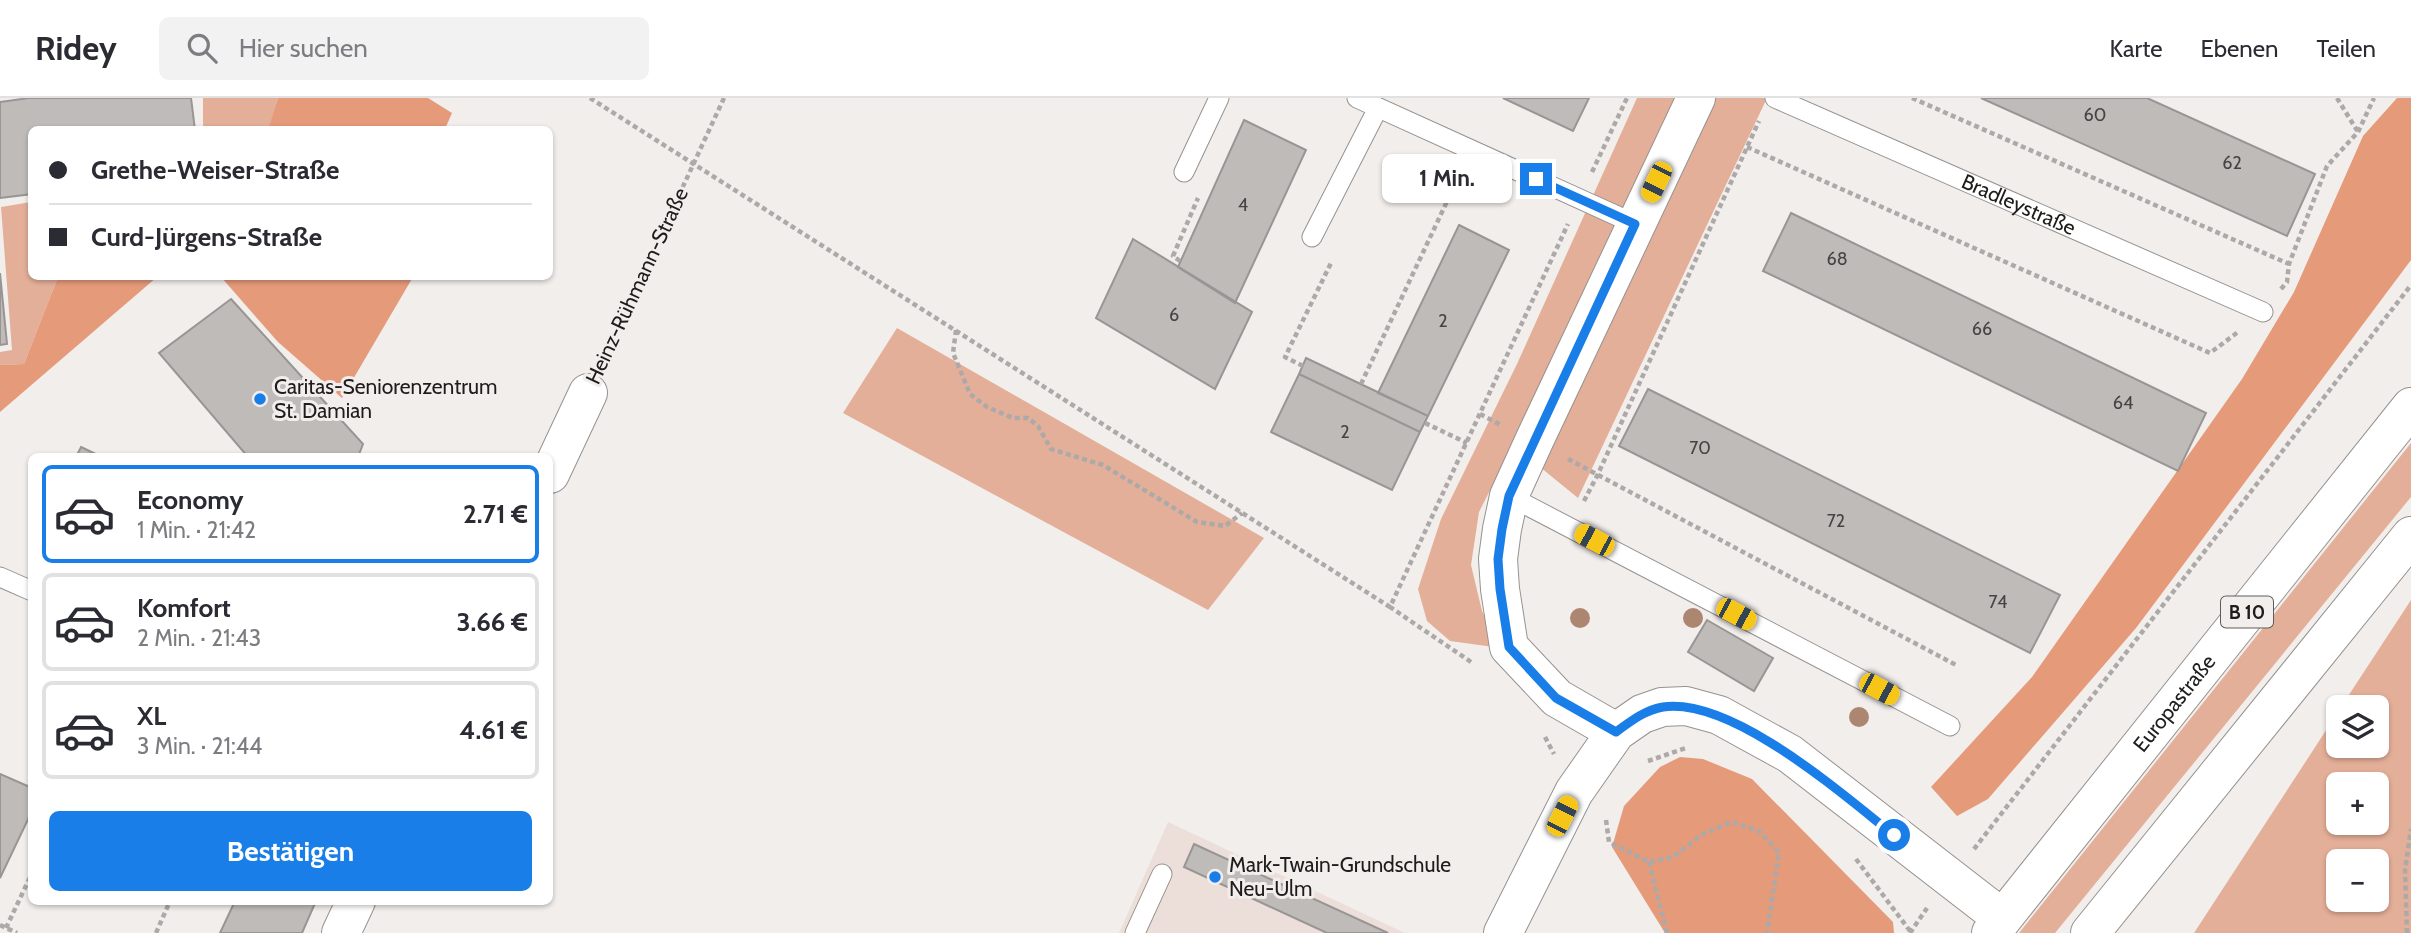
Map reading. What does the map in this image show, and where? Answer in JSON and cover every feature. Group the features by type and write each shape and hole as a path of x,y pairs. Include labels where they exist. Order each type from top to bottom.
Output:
{"street":[{"path":"1616,732 1556,698 1509,647 1498,559 1509,496 1696,98"},
{"name":"Heinz-Rühmann-Straße","path":"553,467 587,393"},
{"name":"Europastraße","path":"1996,926 2411,407"},
{"path":"2090,933 2411,536"},
{"path":"1503,933 1574,792 1616,732 1642,714 1662,707 1686,706 1719,715 1790,754 1951,879 1996,926"},
{"path":"341,933 354,905"}],"lane":[{"path":"1184,172 1219,98"},
{"path":"1357,98 1635,224"},
{"name":"Bradleystraße","path":"1770,104 2263,312"},
{"path":"1312,237 1378,108"},
{"path":"1509,496 1950,726"},
{"path":"0,577 28,590"},
{"path":"1135,933 1162,874"}],"path":[{"path":"590,98 1390,607"},
{"name":"Heinz-Rühmann-Straße","path":"587,393 724,98"},
{"path":"1912,98 2289,264"},
{"path":"2337,98 2358,132"},
{"path":"1747,147 2210,353 2263,312 2287,282 2289,264 2327,166 2358,132 2374,98"},
{"path":"1570,527 1598,474 1747,147 1770,104"},
{"path":"1361,384 1471,150"},
{"path":"1850,852 1865,868 1910,932 2411,285"},
{"path":"956,330 953,353 970,394 987,407 1013,418 1028,418 1038,425 1051,449 1102,465 1197,522 1225,526 1242,513"},
{"path":"1480,414 1956,665"},
{"path":"1425,423 1467,443"},
{"path":"1640,766 1648,760 1687,748"},
{"path":"1574,792 1588,801 1607,821"},
{"path":"1613,808 1607,821 1609,842 1649,862 1673,858 1703,834 1731,822 1759,831 1779,852 1768,933"},
{"path":"2407,933 2405,870 2411,829"},
{"path":"1649,862 1667,933"},
{"path":"6,928 28,881"},
{"path":"156,933 168,905"},
{"path":"0,925 17,933"}],"shaded area":[{"path":"203,98 278,98 269,126 203,126"},
{"path":"278,98 428,98 452,113 446,126 269,126"},
{"path":"1637,98 1767,98 1578,498 1513,445 1479,512 1471,565 1482,611 1501,648 1450,641 1427,621 1418,589 1441,519 1517,364"},
{"path":"2397,98 2411,98 2411,260 2136,628 1988,799 1957,816 1931,787 2032,677 2242,379 2294,292 2363,136"},
{"path":"28,202 28,280 57,280 24,364 0,365 0,352 12,350 1,207"},
{"path":"57,280 154,280 0,412 0,365 24,364"},
{"path":"224,280 411,280 342,398 278,342"},
{"path":"897,328 1264,538 1208,610 843,413"},
{"path":"2411,443 2411,497 2055,933 2019,933"},
{"path":"2411,600 2411,933 2194,933 2326,730 2326,758 2389,758 2389,695 2349,695"},
{"path":"1680,757 1703,759 1752,779 1893,922 1894,933 1665,933 1612,847 1624,806 1660,767"},
{"name":"Mark-Twain-Grundschule Neu-Ulm","path":"1168,822 1405,933 1119,933"}],"building":[{"path":"29,98 191,98 194,126 28,126 28,194 0,198 0,102"},
{"path":"1503,98 1589,98 1573,131"},
{"path":"1981,98 2147,98 2315,174 2287,236"},
{"path":"1244,120 1306,150 1235,303 1178,267"},
{"path":"1791,213 2206,413 2178,471 1763,271"},
{"path":"1459,225 1509,250 1428,416 1378,393"},
{"path":"1133,239 1252,312 1215,389 1096,318"},
{"path":"0,273 7,344 0,345"},
{"name":"Caritas-Seniorenzentrum St. Damian","path":"231,299 363,444 360,453 245,453 159,353"},
{"path":"1306,358 1428,416 1420,432 1299,374"},
{"path":"1299,374 1420,432 1392,490 1271,432"},
{"path":"1648,389 2060,595 2030,653 1619,446"},
{"path":"81,447 94,453 78,453"},
{"path":"1707,620 1773,658 1754,691 1688,652"},
{"path":"0,774 28,786 28,819 0,878"},
{"path":"1194,844 1388,933 1327,933 1184,867"},
{"path":"233,905 314,905 302,933 220,933"}],"place":[{"name":"Caritas-Seniorenzentrum St. Damian","path":"260,399"},
{"name":"Mark-Twain-Grundschule Neu-Ulm","path":"1215,877"}],"route":[{"path":"1536,179 1635,224 1509,496 1498,559 1509,647 1556,698 1616,732 1642,714 1662,707 1686,706 1719,715 1790,754 1894,835"}]}
